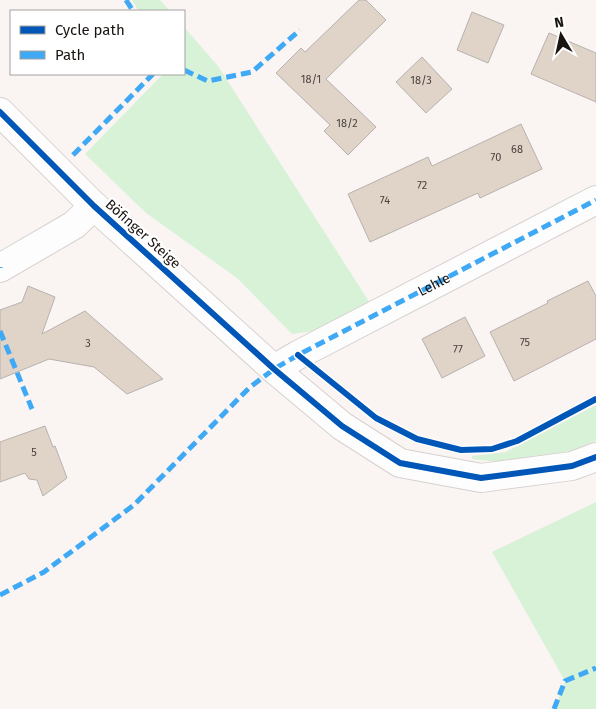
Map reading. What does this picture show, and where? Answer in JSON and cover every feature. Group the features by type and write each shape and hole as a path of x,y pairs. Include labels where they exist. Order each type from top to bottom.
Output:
{"street":[{"name":"Böfinger Steige","path":"0,112 94,206 274,369 342,426 400,463 481,478 572,466 596,457"},
{"name":"Lehle","path":"274,369 596,200"},
{"path":"0,268 74,225 94,206"}],"green space":[{"path":"132,0 160,0 169,10 138,10"},
{"path":"185,28 218,66 370,303 322,330 292,334 237,278 146,213 85,154 162,75 185,75"},
{"path":"596,405 596,441 571,451 498,462 472,459 472,456 506,452"},
{"path":"596,502 596,709 554,709 565,681 492,552"}],"building":[{"path":"359,0 366,0 386,20 326,79 376,127 348,155 324,131 330,125 276,73 301,48 305,52"},
{"path":"472,12 504,25 488,63 457,50"},
{"path":"549,33 596,53 596,102 531,74"},
{"path":"422,57 452,89 426,113 396,82"},
{"path":"521,124 542,169 480,198 478,193 370,242 348,194 428,157 432,166"},
{"path":"588,281 596,296 596,339 514,381 490,332"},
{"path":"28,286 55,297 42,334 85,311 163,379 127,394 94,367 49,359 0,379 0,310 22,302"},
{"path":"465,317 485,356 442,378 422,339"},
{"path":"45,426 67,478 43,496 37,480 29,479 25,473 0,482 0,442"}],"marked path":[{"path":"126,0 132,10"},
{"path":"185,70 208,81 252,72 300,30"},
{"path":"73,155 152,75"},
{"path":"0,595 44,572 134,505 250,387 274,369 596,200"},
{"path":"0,331 32,409"},
{"path":"554,709 565,681 596,668"}],"cycle path":[{"path":"0,112 94,206 274,369 342,426 400,463 481,478 572,466 596,457"},
{"path":"298,355 376,418 417,439 461,450 492,449 517,441 596,399"}]}
